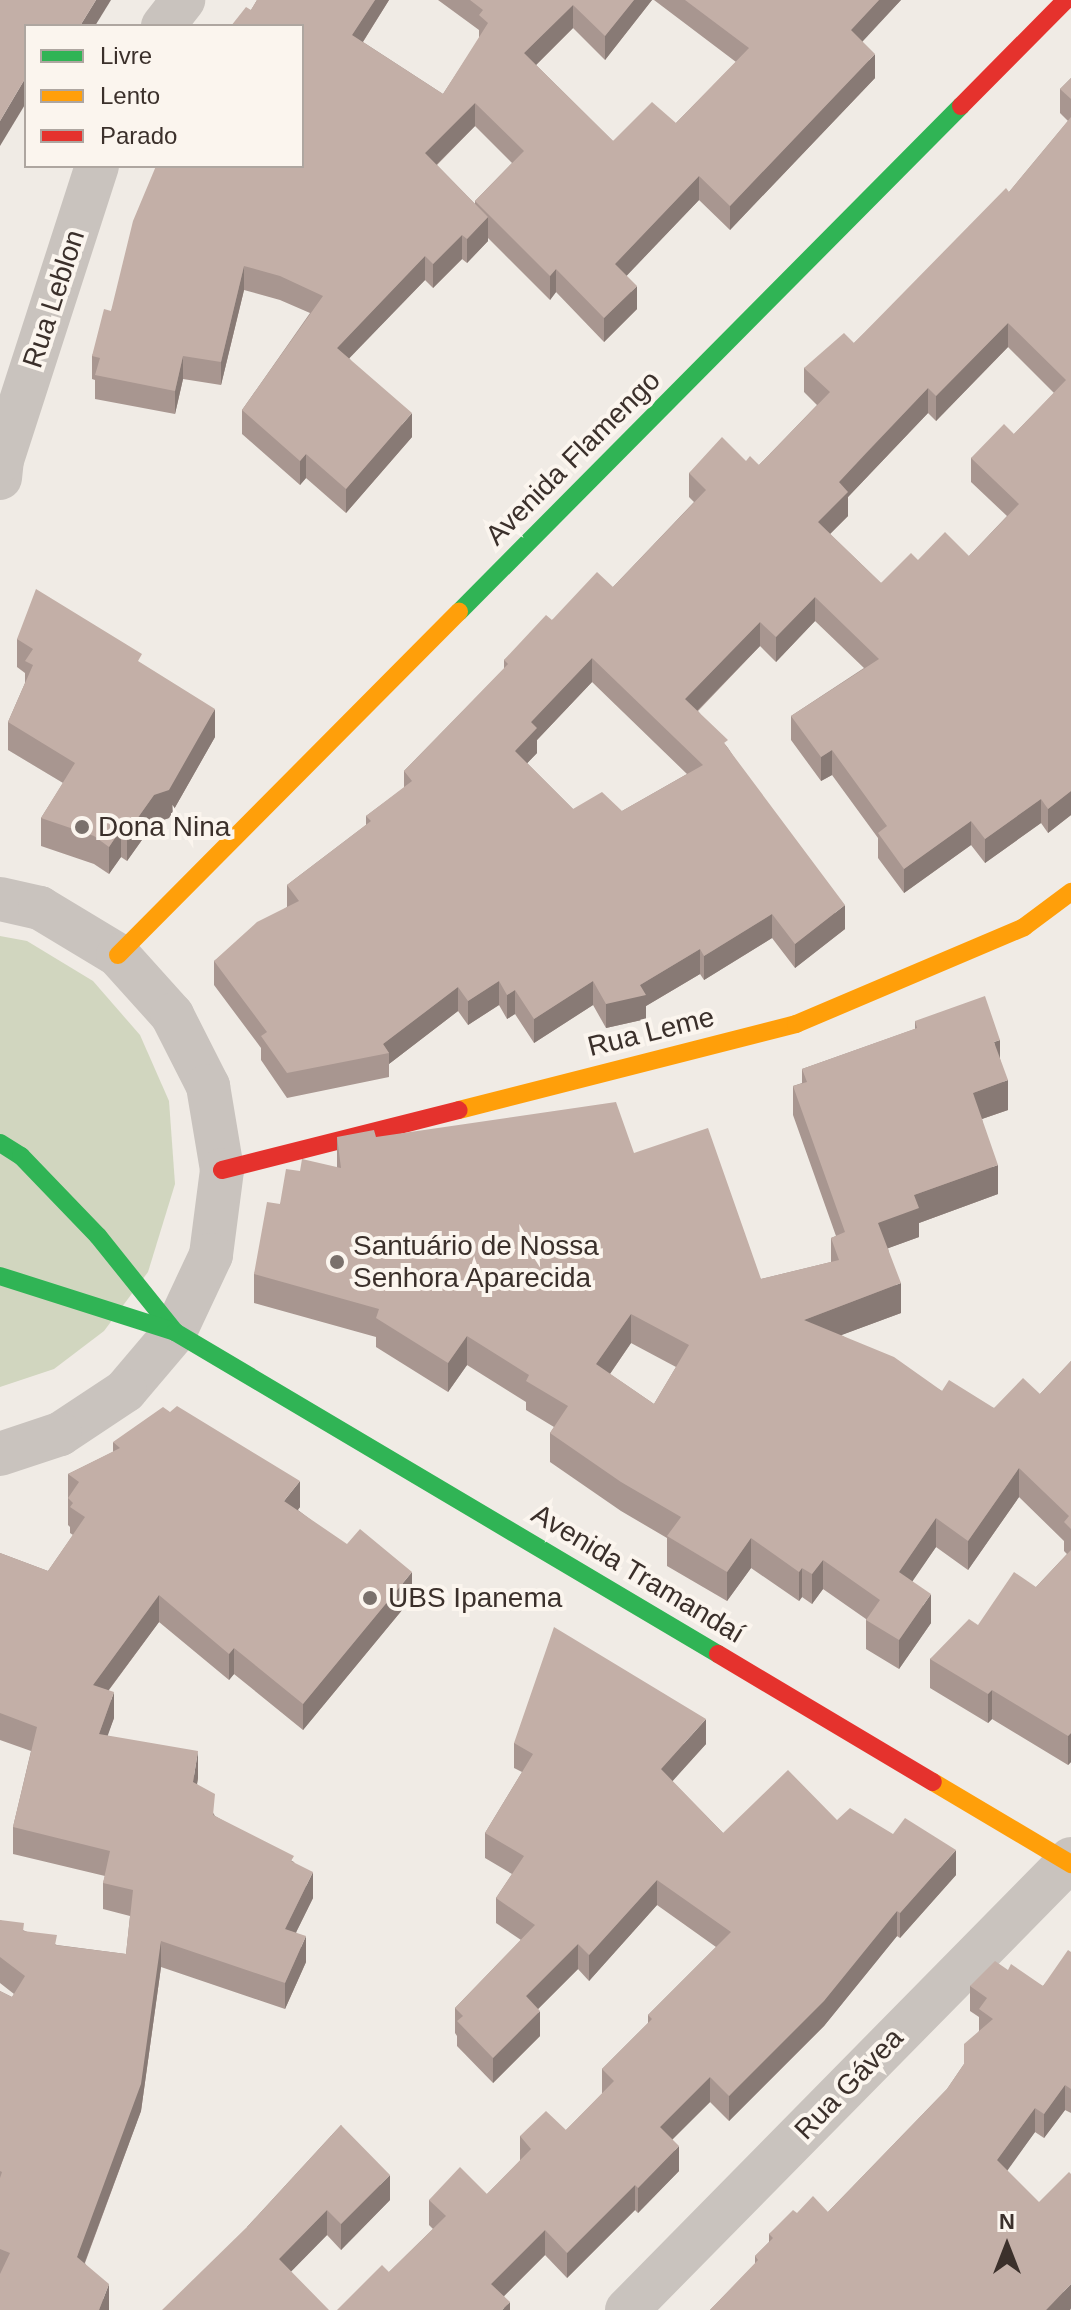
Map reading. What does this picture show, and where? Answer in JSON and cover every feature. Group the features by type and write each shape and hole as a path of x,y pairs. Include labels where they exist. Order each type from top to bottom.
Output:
{"street":[{"path":"165,24 183,0"},
{"name":"Avenida Flamengo","path":"118,955 1066,0"},
{"name":"Rua Leblon","path":"1,466 96,168"},
{"name":"Rua Leme","path":"222,1170 796,1024 1024,927 1071,892"},
{"path":"0,899 40,908 118,955 172,1015 208,1086 222,1170 211,1255 175,1332 125,1391 60,1434 0,1454"},
{"name":"Avenida Tramandaí","path":"0,1143 21,1156 98,1236 175,1332"},
{"path":"98,1236 101,1263"},
{"name":"Avenida Tramandaí","path":"0,1276 175,1332 1070,1862"},
{"path":"47,1291 74,1289 88,1282"},
{"name":"Rua Gávea","path":"627,2310 1070,1862"}],"green space":[{"path":"0,936 27,941 93,981 140,1035 169,1101 175,1184 148,1272 104,1331 54,1369 0,1387"}],"building":[{"path":"0,0 96,0 81,24 24,24 24,80 0,121"},
{"path":"257,0 375,0 352,35 443,94 488,23 479,15 483,10 470,0 634,0 605,36 573,5 524,53 613,141 652,102 676,123 749,48 685,0 879,0 851,30 875,54 730,206 699,176 615,264 637,286 604,318 556,269 550,276 475,201 524,151 475,103 425,153 488,217 467,239 462,235 433,264 425,256 337,348 412,413 346,489 306,454 300,461 242,410 323,296 280,276 244,266 221,362 183,356 175,391 95,375 100,358 92,356 104,309 111,311 133,221 155,168 304,168 304,24 233,24 246,7 251,10"},
{"path":"1071,78 1071,99 1060,89"},
{"path":"1071,117 1071,791 1048,809 1041,799 985,839 971,821 904,869 878,833 887,826 832,750 821,757 791,716 879,659 815,597 776,637 760,622 685,699 728,740 724,743 845,905 795,944 772,914 704,956 700,949 640,985 646,995 606,1004 593,981 534,1019 515,990 507,995 499,981 468,1001 458,987 383,1044 389,1053 287,1073 261,1036 267,1032 214,961 257,922 299,901 287,885 371,821 366,816 412,781 404,771 508,664 504,660 546,615 552,620 597,572 613,587 706,490 689,473 722,437 746,461 750,456 759,465 830,392 804,368 844,333 854,343 1006,188 1009,192","holes":["1008,323 1066,380 1014,434 1004,424 971,458 1019,504 969,556 945,532 918,560 911,553 881,583 818,522 848,492 839,482 928,388 936,396","592,658 703,765 622,811 602,792 573,809 515,751 537,728 531,722"]},
{"path":"36,589 142,654 138,661 215,709 169,790 154,795 127,833 121,829 109,847 94,836 41,818 75,763 8,722 33,665 25,661 33,649 17,639"},
{"path":"985,996 1000,1040 994,1042 1008,1080 973,1093 998,1165 914,1195 919,1208 878,1223 901,1283 804,1320 894,1357 942,1391 949,1380 994,1408 1023,1378 1040,1394 1071,1361 1071,1529 1064,1522 1069,1516 1019,1468 968,1541 936,1518 899,1572 931,1594 899,1640 866,1620 880,1600 823,1560 812,1574 802,1568 799,1572 751,1538 727,1572 667,1536 681,1517 621,1482 550,1433 568,1406 526,1381 529,1375 467,1336 448,1363 376,1318 379,1309 254,1274 267,1202 280,1204 286,1169 300,1171 302,1159 341,1168 337,1137 374,1130 376,1137 616,1102 634,1153 708,1128 761,1279 839,1260 831,1238 845,1232 793,1086 807,1082 802,1069 917,1028 915,1021","holes":["631,1314 689,1345 654,1404 596,1364"]},
{"path":"177,1406 300,1481 284,1501 347,1544 360,1529 412,1572 303,1704 234,1648 229,1654 159,1595 93,1685 114,1692 99,1734 198,1751 193,1782 215,1794 213,1815 294,1856 291,1861 313,1872 285,1929 306,1936 285,1983 161,1941 141,2084 77,2257 109,2284 99,2310 0,2310 0,2274 10,2253 0,2249 0,1991 12,1997 25,1976 0,1957 0,1920 24,1923 23,1931 57,1935 55,1945 126,1954 133,1890 103,1883 110,1851 13,1827 37,1727 0,1713 0,1553 48,1571 85,1517 70,1507 73,1503 68,1498 79,1482 68,1474 120,1448 113,1442 163,1407 170,1412"},
{"path":"1071,1550 1071,1733 1068,1736 992,1690 988,1694 930,1659 969,1619 978,1625 1014,1572 1036,1587"},
{"path":"554,1627 706,1719 661,1769 723,1833 788,1770 837,1820 850,1808 893,1834 905,1818 956,1850 900,1913 897,1911 824,2001 729,2096 710,2077 660,2127 679,2146 638,2188 635,2185 567,2253 545,2230 491,2284 510,2302 502,2310 337,2310 382,2265 389,2272 446,2216 429,2200 460,2167 487,2194 531,2149 520,2136 546,2111 566,2130 614,2081 602,2069 652,2019 648,2015 731,1932 657,1880 589,1955 578,1944 526,1996 540,2011 493,2058 457,2021 463,2016 455,2008 535,1925 496,1898 524,1856 485,1833 533,1754 514,1743"},
{"path":"1068,1950 1071,1952 1071,2089 1065,2085 1044,2114 1035,2108 997,2160 1039,2202 1069,2172 1071,2174 1071,2284 1046,2310 710,2310 758,2260 755,2256 773,2238 769,2234 793,2210 797,2213 813,2196 828,2212 947,2089 964,2064 964,2044 993,2019 979,2009 987,1998 970,1986 995,1961 1008,1970 1011,1964 1043,1986"},
{"path":"341,2125 390,2175 341,2224 327,2210 279,2259 329,2310 162,2310 247,2227"}],"traffic: fast":[{"path":"459,612 961,106"},
{"path":"0,1143 21,1156 98,1236 175,1332"},
{"path":"0,1276 175,1332 718,1654"}],"traffic: slow":[{"path":"118,955 459,612"},
{"path":"459,1110 796,1024 1024,927 1071,892"},
{"path":"933,1782 1071,1864"}],"traffic: jam":[{"path":"961,106 1066,0"},
{"path":"222,1170 459,1110"},
{"path":"718,1654 933,1782"}],"place":[{"name":"Dona Nina","path":"82,827"},
{"name":"Santuário de Nossa Senhora Aparecida","path":"337,1262"},
{"name":"UBS Ipanema","path":"370,1598"}]}
